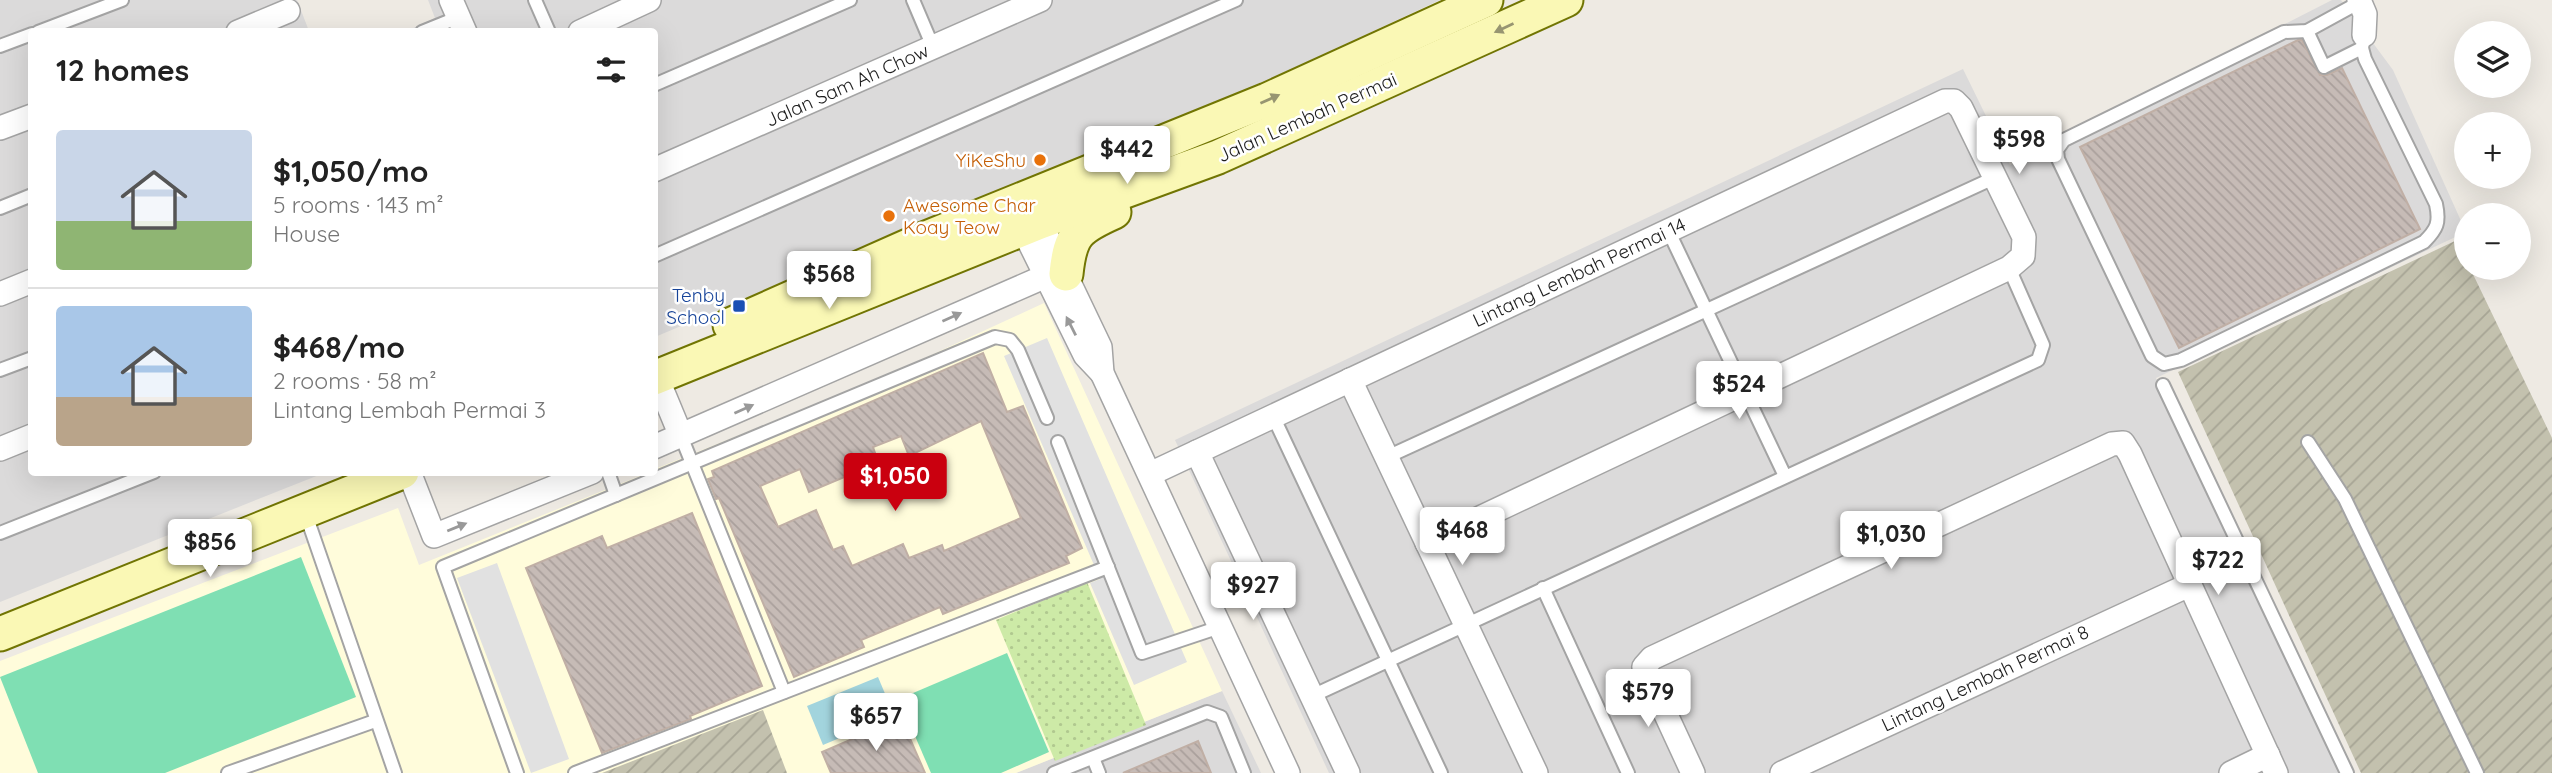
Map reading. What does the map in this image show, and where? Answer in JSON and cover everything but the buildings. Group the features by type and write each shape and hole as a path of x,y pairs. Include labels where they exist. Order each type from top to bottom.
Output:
{"main road":[{"name":"Jalan Lembah Permai","path":"658,371 1025,213 1486,0"},
{"name":"Jalan Lembah Permai","path":"1025,213 1218,157 1566,0"},
{"path":"1056,275 1080,230 1163,190 1218,157"},
{"path":"0,634 392,476"}],"street":[{"path":"586,28 618,6 649,0"},
{"name":"Jalan Sam Ah Chow","path":"658,168 1040,0"},
{"path":"2359,1 2365,14 2363,42"},
{"path":"249,28 289,14"},
{"name":"Lintang Lembah Permai 14","path":"1150,474 1945,101 1954,101 1961,108 1996,177"},
{"path":"0,128 28,118"},
{"path":"1427,543 1746,394 2016,262 2024,237 1996,177"},
{"path":"1025,213 1056,275 1100,348 1102,373 1288,773"},
{"path":"658,445 1056,275"},
{"path":"0,294 28,283"},
{"path":"658,379 681,436"},
{"path":"1350,380 1536,773"},
{"path":"0,449 28,438"},
{"path":"1693,773 1644,667 1652,658 2112,444 2123,443 2272,764 2231,773"},
{"path":"1197,452 1348,773"},
{"path":"411,476 434,536 582,476"},
{"name":"Lintang Lembah Permai 8","path":"1782,773 2189,585"}],"lane":[{"path":"48,28 122,0"},
{"path":"535,0 547,28"},
{"path":"658,83 850,0"},
{"path":"912,0 933,47"},
{"path":"658,254 1236,0"},
{"path":"2307,30 2324,67 2363,42 2436,204 2439,220 2436,230 2424,242 2181,360 2164,364 2152,356 2058,159 2057,150 2064,139 2284,32 2307,30 2359,1"},
{"path":"431,28 458,16"},
{"path":"0,46 28,36"},
{"path":"1387,457 1996,177"},
{"path":"0,208 28,197"},
{"path":"1668,230 1785,476"},
{"path":"1312,696 2038,360 2043,345 2016,262"},
{"path":"517,773 443,567 995,337 1010,340 1018,350 1047,418"},
{"path":"0,370 28,360"},
{"path":"2163,385 2347,773"},
{"path":"1273,416 1386,662 1441,773"},
{"path":"681,436 784,692"},
{"path":"1058,442 1142,653 1220,627"},
{"path":"2308,442 2345,499 2477,773"},
{"path":"0,533 144,476"},
{"path":"609,476 616,495"},
{"path":"305,512 395,773"},
{"path":"575,773 1108,567"},
{"path":"1543,588 1628,773"},
{"path":"1054,773 1207,712 1221,717 1244,773"},
{"path":"228,773 375,721"},
{"path":"1093,758 1099,773"}],"shaded area":[{"path":"0,0 297,0 308,28 28,28 28,476 316,476 0,602"},
{"path":"428,0 1440,0 1195,114 1080,158 658,336 658,28 414,28 435,18"},
{"path":"2332,0 2341,0 2393,70 2454,205 2454,238 2156,378 2341,773 1329,773 1175,440 1963,69 2010,165"},
{"path":"2454,241 2454,280 2476,280 2552,438 2552,773 2361,773 2178,372"},
{"path":"1044,303 1222,691 1016,773 0,773 0,661 398,508 419,565 640,476 658,476 658,468 890,374"},
{"path":"1047,338 1187,662 1134,685 1090,583 1100,579 1004,356"},
{"path":"497,563 569,759 531,773 457,578"},
{"path":"1222,691 1261,773 1016,773"},
{"path":"763,710 787,773 602,773"}],"green space":[{"path":"301,557 356,697 165,773 38,773 0,677"},
{"path":"1087,582 1146,725 1055,761 996,620"},
{"path":"1007,653 1049,752 1001,773 931,773 899,699"}],"water":[{"path":"878,677 894,715 823,745 807,706"}],"place":[{"name":"YiKeShu","path":"1040,160"},
{"name":"Awesome Char Koay Teow","path":"889,216"},
{"name":"Tenby School","path":"739,306"}]}
